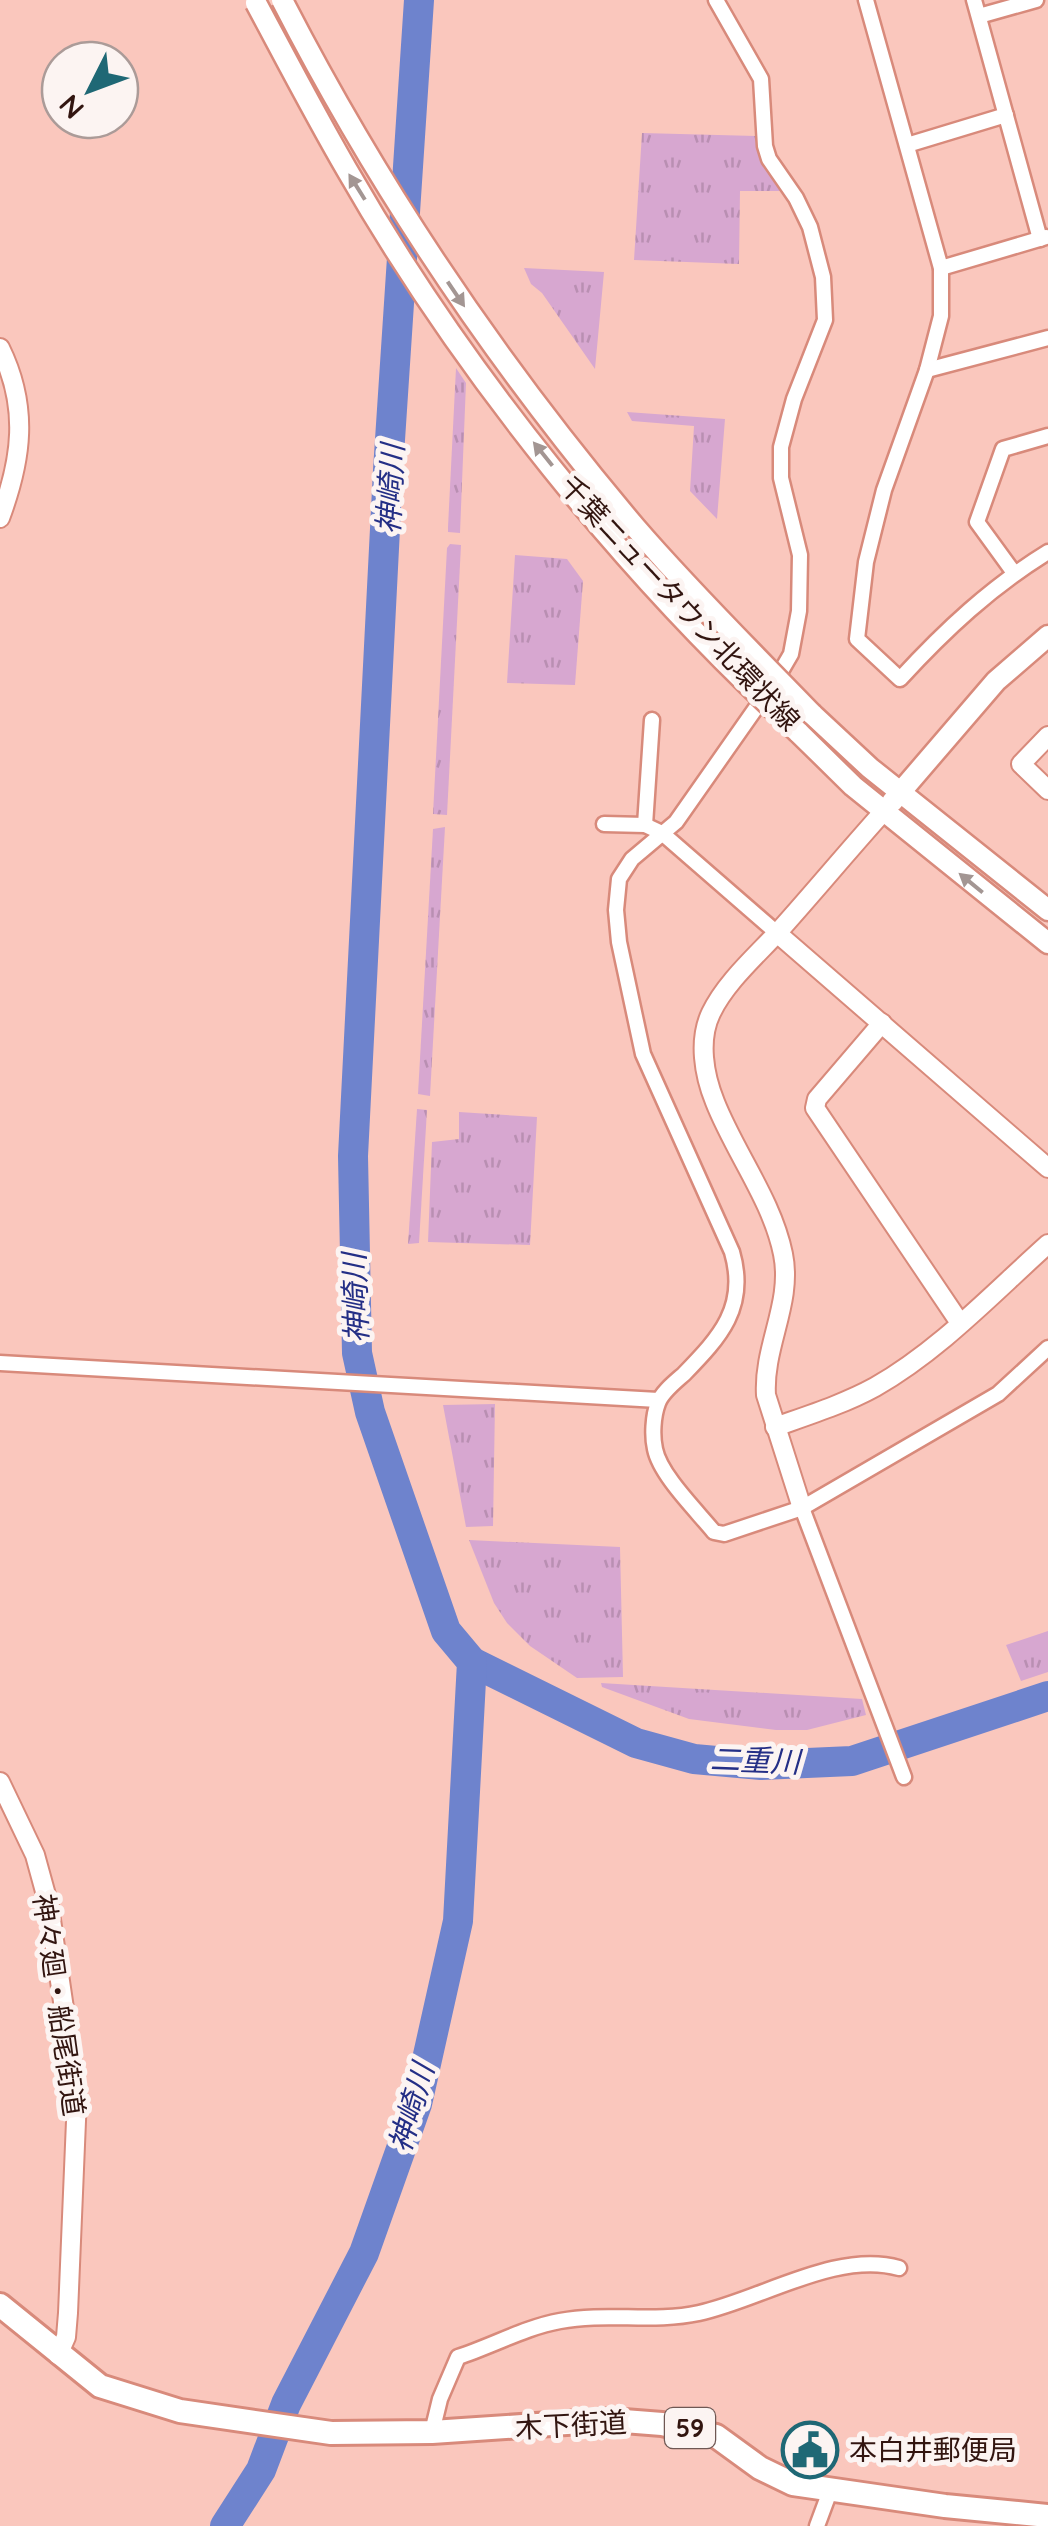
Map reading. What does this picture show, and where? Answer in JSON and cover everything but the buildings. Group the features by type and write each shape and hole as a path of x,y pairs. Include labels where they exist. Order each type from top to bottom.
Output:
{"main road":[{"name":"千葉ニュータウン北環状線","path":"282,0 324,81 412,230 510,370 637,529 812,714 900,793 1048,910"},
{"name":"千葉ニュータウン北環状線","path":"255,2 348,172 482,373 614,541 752,689 798,732 884,811 1048,943"},
{"path":"884,811 996,682 1048,636"},
{"name":"59","path":"0,2305 58,2355"},
{"name":"木下街道","path":"58,2355 100,2386 180,2412 315,2432 432,2432 611,2420 662,2424 716,2436 776,2477 830,2491 1048,2516"}],"street":[{"path":"716,0 762,78 768,158 810,226 824,277 825,320 794,399 781,447 781,478 800,555 799,611 791,654 676,822 632,859 619,879 619,942 642,1054 732,1252 738,1288 725,1326 658,1400 653,1425 655,1452 664,1470 714,1532 724,1534 802,1508 998,1394 1048,1348"},
{"path":"866,0 941,268 941,316 884,490 866,562 857,639 900,679 946,629 1014,573 1048,552"},
{"path":"941,268 1044,237 974,0"},
{"path":"979,16 1036,0"},
{"path":"906,145 1006,116"},
{"path":"926,370 1048,338"},
{"path":"0,348 9,367 21,430 19,457 0,518"},
{"path":"1014,573 977,522 1002,449 1048,436"},
{"path":"645,825 652,720"},
{"path":"1048,736 1021,764 1048,790"},
{"path":"884,811 733,982 711,1013 704,1060 715,1103 783,1250 786,1292 765,1377 775,1427 904,1776"},
{"path":"604,824 645,825 662,833 1048,1168"},
{"path":"882,1022 817,1099 815,1108 960,1323"},
{"path":"775,1427 878,1385 922,1355 1048,1244"},
{"path":"0,1363 658,1400"},
{"name":"神々廻・船尾街道","path":"0,1782 34,1855 49,1906 76,2097 68,2313 66,2337 58,2355"},
{"path":"432,2432 440,2399 458,2356 543,2326 587,2318 675,2318 734,2304 845,2267 872,2264 899,2268"},
{"path":"817,2526 830,2491"}],"green space":[{"path":"642,133 756,136 761,160 783,191 740,191 739,264 634,260"},
{"path":"524,268 604,272 595,369 542,293 531,284"},
{"path":"456,368 466,383 460,533 448,532"},
{"path":"627,412 725,419 717,519 690,491 694,426 632,421"},
{"path":"450,544 461,545 447,815 433,814"},
{"path":"515,555 567,559 583,581 575,685 507,683"},
{"path":"445,827 430,1096 418,1094 433,829"},
{"path":"417,1109 427,1110 419,1243 408,1244"},
{"path":"459,1112 537,1117 530,1245 428,1242 432,1142 459,1139"},
{"path":"495,1404 493,1526 466,1527 443,1405"},
{"path":"469,1540 620,1547 623,1677 577,1678 530,1646 494,1603"},
{"path":"1048,1631 1048,1672 1021,1681 1006,1645"},
{"path":"601,1683 862,1699 866,1715 807,1730 776,1730 689,1719 602,1687"}],"waterway":[{"name":"神崎川","path":"225,2526 261,2470 286,2404 364,2253 417,2104 458,1921 472,1662 446,1631 370,1412 357,1353 353,1156 388,470 419,0"},
{"name":"二重川","path":"472,1662 636,1743 694,1759 761,1765 852,1761 1048,1696"}],"place":[{"name":"本白井郵便局","path":"810,2450"}]}
